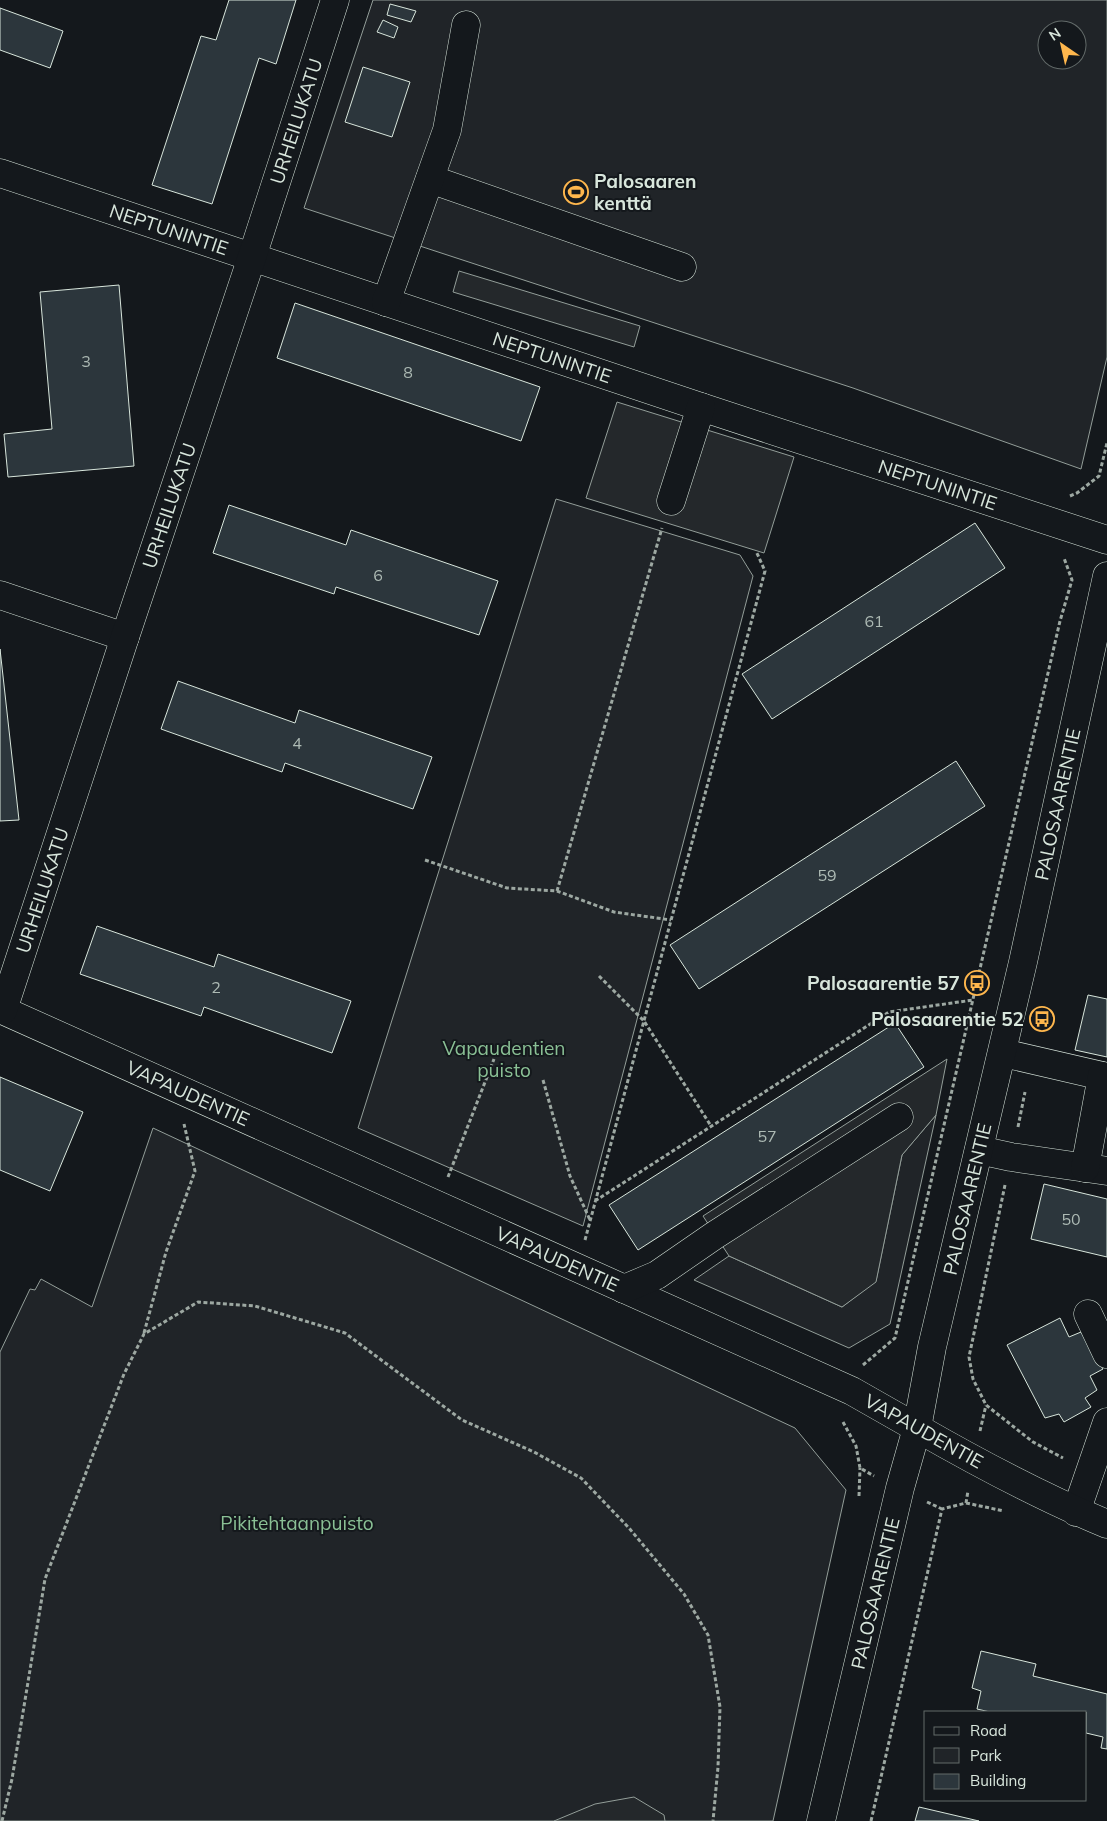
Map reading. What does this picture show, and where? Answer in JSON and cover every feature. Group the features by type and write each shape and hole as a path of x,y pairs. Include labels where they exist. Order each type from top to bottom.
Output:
{"street":[{"name":"URHEILUKATU","path":"1,1009 252,257 335,0"},
{"path":"386,302 447,130 466,25"},
{"name":"NEPTUNINTIE","path":"0,173 701,407 1107,540"},
{"path":"430,179 682,267"},
{"path":"671,502 701,407"},
{"name":"PALOSAARENTIE","path":"821,1821 900,1488 917,1428 932,1347 1003,1053 1107,576"},
{"path":"0,595 125,637"},
{"name":"VAPAUDENTIE","path":"1,1009 852,1391 974,1461 1076,1512 1107,1524"},
{"path":"979,1150 1011,1157 1096,1170 1104,1077 1003,1053"},
{"path":"624,1288 657,1275 715,1235 899,1117"},
{"path":"1088,1314 1107,1354"},
{"path":"1076,1512 1107,1422"}],"path":[{"path":"859,1496 860,1468 856,1446 842,1420 861,1366 895,1338 1060,621 1072,580 1064,556 1047,541 1059,499 1077,494 1099,476 1107,444"},
{"path":"557,890 658,539 671,502"},
{"path":"584,1243 765,571 756,551"},
{"path":"425,860 507,888 557,890 614,912 671,920"},
{"path":"599,976 644,1021 711,1126"},
{"path":"595,1201 889,1012 973,1000"},
{"path":"437,1204 494,1059"},
{"path":"544,1080 570,1176 590,1220"},
{"path":"2,1821 12,1779 45,1579 124,1374 144,1334 166,1252 195,1171 184,1122"},
{"path":"144,1334 198,1302 255,1306 345,1333 462,1420 534,1452 581,1478 630,1528 684,1594 708,1635 720,1707 718,1767 713,1821"},
{"path":"969,1357 973,1379 986,1404 1033,1442 1090,1473"},
{"path":"860,1468 942,1509 966,1503 986,1404"},
{"path":"871,1821 942,1509"}],"green space":[{"path":"373,0 1107,0 1107,357 1081,469 853,388 304,208"},
{"name":"Vapaudentien puisto","path":"556,499 740,555 753,576 583,1226 358,1128"},
{"path":"936,1115 890,1324 849,1348 694,1280 729,1256 842,1307 876,1281 902,1155"},
{"name":"Pikitehtaanpuisto","path":"153,1128 795,1428 846,1490 773,1821 0,1821 0,1352 30,1289 35,1290 41,1279 92,1307"}],"shaded area":[{"path":"459,271 640,326 634,347 453,292"},
{"path":"617,402 794,457 764,553 586,498"},
{"path":"947,1059 936,1115 902,1155 876,1282 842,1307 729,1256 703,1216"},
{"path":"634,1797 664,1815 665,1821 554,1821 595,1804"}],"building":[{"path":"229,0 296,0 276,64 259,58 212,204 152,185 201,36 216,40"},
{"path":"390,4 416,11 411,22 387,15"},
{"path":"0,8 63,31 50,68 0,50"},
{"path":"383,20 398,27 394,38 377,32"},
{"path":"363,67 410,82 392,137 345,122"},
{"path":"119,285 134,466 8,477 4,434 52,429 40,292"},
{"path":"295,303 540,387 521,441 277,358"},
{"path":"229,505 346,545 351,530 498,581 479,635 336,587 334,594 213,553"},
{"path":"975,523 1005,568 772,719 742,674"},
{"path":"0,649 19,820 0,821"},
{"path":"178,681 295,723 299,710 432,757 413,809 285,763 282,772 161,729"},
{"path":"956,761 985,806 699,989 670,945"},
{"path":"97,926 214,967 218,954 351,1001 332,1053 204,1007 201,1016 80,974"},
{"path":"1088,995 1107,999 1107,1057 1075,1050"},
{"path":"895,1023 924,1067 638,1250 609,1205"},
{"path":"0,1077 83,1112 50,1191 0,1170"},
{"path":"1044,1184 1107,1199 1107,1257 1031,1239"},
{"path":"1060,1318 1069,1337 1081,1332 1103,1369 1090,1376 1097,1390 1085,1398 1091,1407 1064,1422 1059,1414 1045,1418 1007,1345"},
{"path":"981,1651 1036,1664 1033,1676 1107,1694 1107,1749 1101,1748 1103,1737 1087,1733 1087,1711 986,1711 977,1709 981,1691 972,1688"},
{"path":"919,1807 979,1821 915,1821"}],"place":[{"name":"Palosaaren kenttä","path":"576,192"},
{"name":"Palosaarentie 57","path":"977,983"},
{"name":"Palosaarentie 52","path":"1042,1019"}]}
